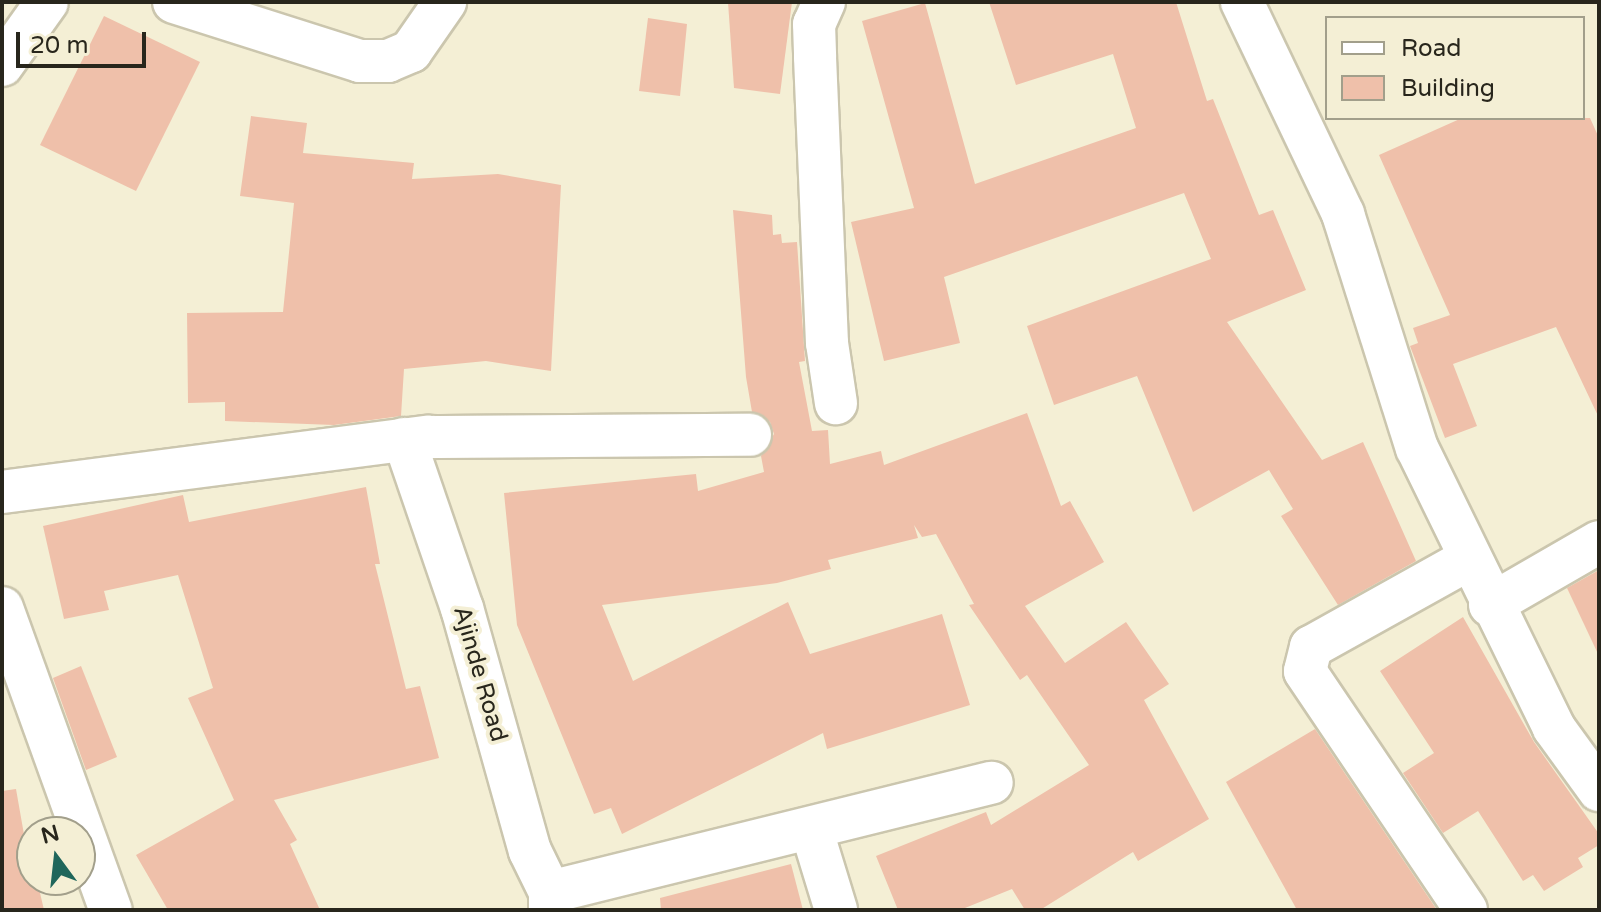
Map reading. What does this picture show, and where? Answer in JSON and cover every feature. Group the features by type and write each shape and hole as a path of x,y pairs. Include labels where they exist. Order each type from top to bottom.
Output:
{"street":[{"path":"2,65 47,2"},
{"path":"174,2 360,61 388,61 411,51 445,2"},
{"path":"824,2 814,24 827,343 836,403"},
{"path":"1242,2 1343,214 1417,448 1490,605 1554,728 1599,790"},
{"path":"2,492 404,439 750,435"},
{"name":"Ajinde Road","path":"404,439 462,608 530,851 550,901"},
{"path":"1490,605 1599,542"},
{"path":"1466,910 1305,671 1311,647 1469,559"},
{"path":"2,608 111,910"},
{"path":"550,901 811,828 992,783"},
{"path":"811,828 836,910"}],"building":[{"path":"728,2 792,2 780,94 734,88"},
{"path":"989,2 1176,2 1207,101 1213,99 1259,215 1273,210 1306,290 1227,322 1322,460 1363,442 1416,561 1338,605 1281,516 1293,509 1269,470 1193,512 1137,376 1054,405 1027,326 1211,259 1184,193 944,277 960,343 884,361 851,222 914,208 862,21 925,3 975,184 1136,128 1113,54 1016,85"},
{"path":"104,16 200,62 136,191 40,145"},
{"path":"648,18 687,24 680,96 639,91"},
{"path":"251,116 307,123 303,153 414,163 412,179 498,174 561,185 551,371 486,361 404,369 401,416 334,425 225,421 225,402 188,403 187,313 283,312 294,203 240,196"},
{"path":"1590,118 1599,138 1599,418 1556,327 1453,364 1477,426 1445,438 1410,346 1418,343 1413,328 1450,315 1379,155 1458,120"},
{"path":"733,210 772,215 773,235 781,234 782,243 797,242 805,361 799,362 812,431 828,430 830,464 881,451 884,465 1027,413 1061,506 1070,501 1104,562 1025,606 1065,663 1126,622 1169,684 1144,700 1209,819 1138,861 1133,852 1040,910 1025,910 1012,889 960,910 898,910 876,856 986,812 991,825 1089,765 1027,675 1020,680 969,605 974,604 936,534 922,537 914,525 918,538 828,560 831,569 777,583 602,605 633,681 788,602 810,654 942,614 970,705 827,749 823,733 622,834 611,808 594,814 517,625 504,493 696,474 698,491 764,472 761,456 774,434 770,422 752,412 746,377"},
{"path":"366,487 380,564 375,564 406,689 420,686 439,758 274,800 297,840 290,844 320,910 168,910 136,855 234,800 188,698 213,688 178,575 104,591 109,610 64,619 43,526 183,495 189,522"},
{"path":"1599,570 1599,656 1567,588"},
{"path":"1463,617 1534,742 1599,834 1599,845 1578,858 1583,867 1544,891 1533,875 1523,881 1478,811 1443,833 1403,773 1434,753 1380,671"},
{"path":"81,666 117,757 86,770 53,678"},
{"path":"1315,729 1437,910 1297,910 1226,782"},
{"path":"16,789 21,816 16,816 16,896 41,896 44,910 2,910 2,791"},
{"path":"791,864 803,910 661,910 660,898"}]}
